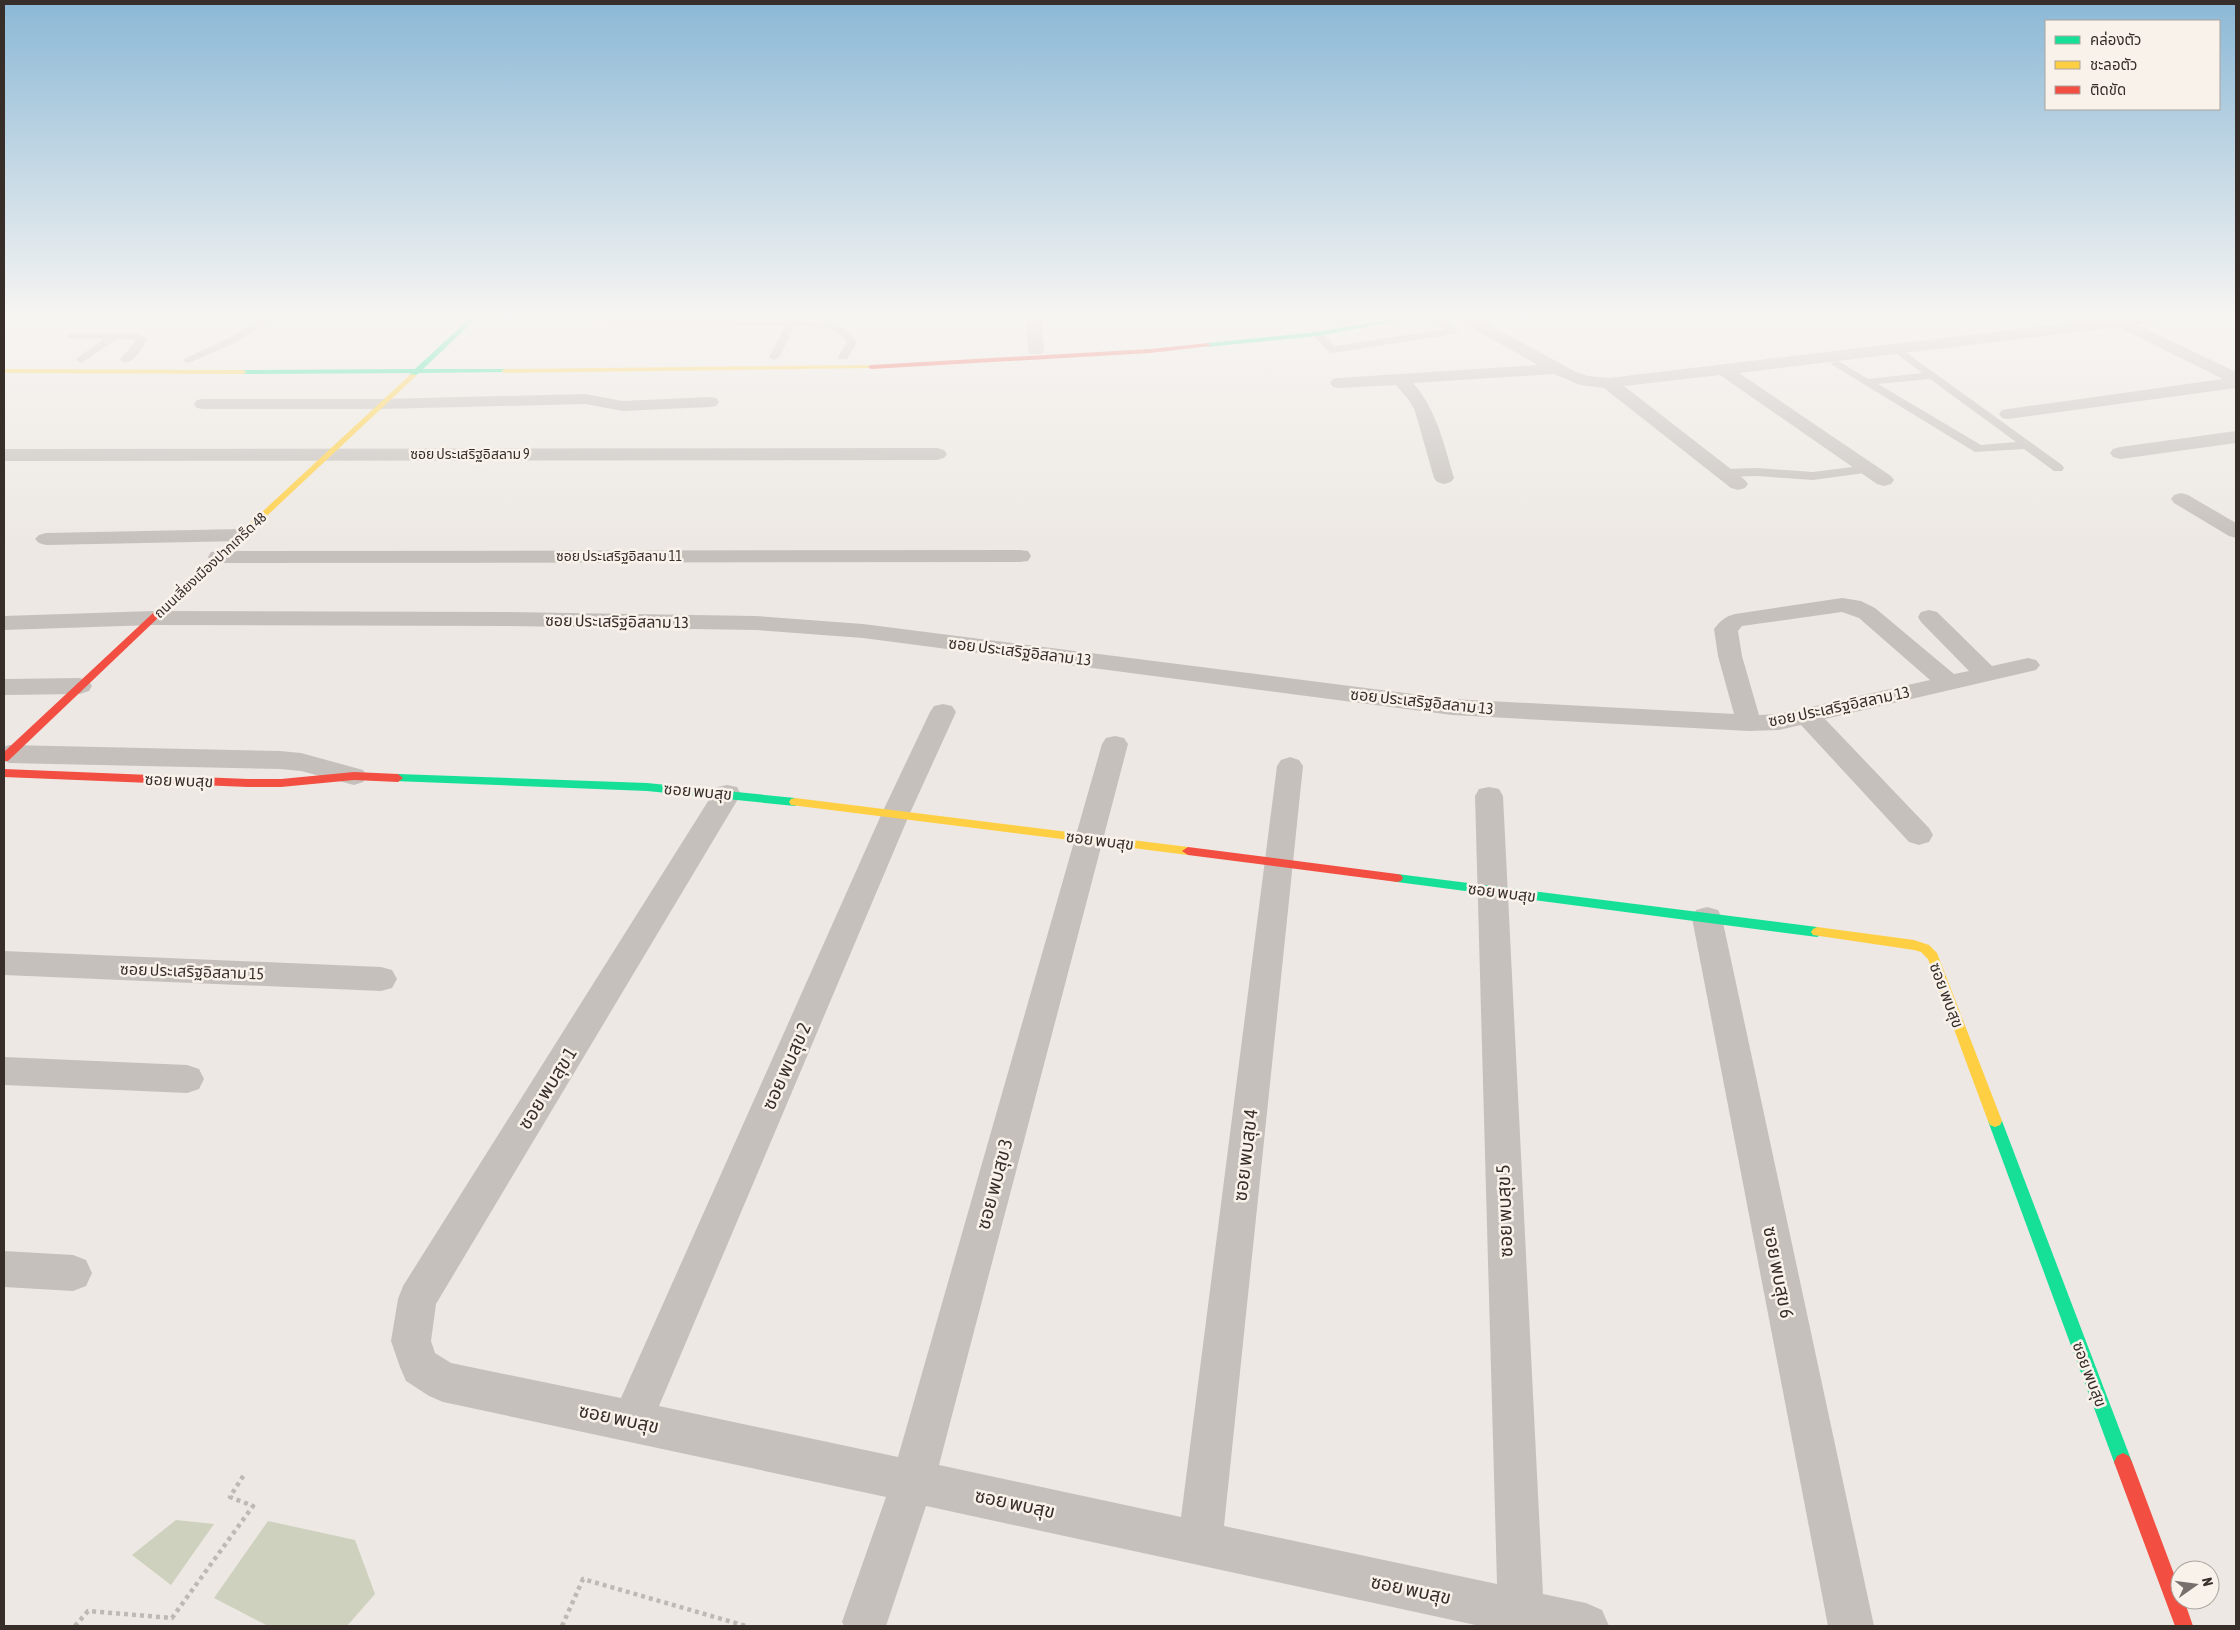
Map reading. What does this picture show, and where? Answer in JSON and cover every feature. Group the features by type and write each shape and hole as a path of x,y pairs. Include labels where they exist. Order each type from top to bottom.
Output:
{"main road":[{"name":"ถนนเลี่ยงเมืองปากเกร็ด 48","path":"5,762 80,686 393,394"},
{"name":"ซอย พบสุข","path":"354,776 646,787 727,794 1088,838 1914,945 1925,948 1933,956 2184,1626"}],"street":[{"path":"1413,394 1424,411 1444,478"},
{"path":"1623,394 1732,479"},
{"path":"1759,394 1884,480"},
{"path":"2008,414 2155,394"},
{"path":"203,404 382,404 584,399 623,406 710,402"},
{"path":"2120,453 2236,437"},
{"name":"ซอย ประเสริฐอิสลาม 9","path":"4,455 329,453 937,454"},
{"path":"2181,499 2236,532"},
{"path":"46,539 242,535"},
{"name":"ซอย ประเสริฐอิสลาม 11","path":"219,557 1020,556"},
{"path":"1749,723 1730,656 1726,629 1734,621 1842,605 1853,606 1867,613 1949,683"},
{"path":"1929,617 1987,675"},
{"name":"ซอย ประเสริฐอิสลาม 13","path":"4,623 153,618 506,619 766,624 862,631 1452,707 1749,723 1779,722 2028,665"},
{"path":"4,687 80,686"},
{"name":"ซอย พบสุข 2","path":"632,1420 896,814 943,712"},
{"path":"1807,716 1919,835"},
{"name":"ซอย พบสุข 3","path":"865,1622 913,1481 1115,744"},
{"name":"ซอย พบสุข","path":"5,762 280,760 301,762 354,776"},
{"name":"ซอย พบสุข 4","path":"1200,1543 1290,766"},
{"name":"ซอย พบสุข 1","path":"443,1382 420,1366 411,1341 417,1299 727,794"},
{"name":"ซอย พบสุข 5","path":"1489,796 1521,1619"},
{"name":"ซอย พบสุข 6","path":"1707,918 1850,1626"},
{"name":"ซอย ประเสริฐอิสลาม 15","path":"4,963 381,980"},
{"path":"4,1071 187,1079"},
{"path":"4,1270 73,1273"},
{"name":"ซอย พบสุข","path":"443,1382 632,1420 1200,1543 1521,1619 1586,1626"}],"lane":[{"path":"1887,394 1979,449 2027,446"},
{"path":"1958,394 2058,468"},
{"path":"1732,479 1757,472 1813,476 1868,469"}],"path":[{"path":"75,1626 88,1611 172,1618 253,1506 230,1497 245,1473"},
{"path":"562,1626 583,1578 746,1626"}],"green space":[{"path":"176,1520 214,1524 171,1585 132,1555"},
{"path":"268,1521 355,1540 375,1594 347,1626 268,1626 214,1598"}],"traffic: fast":[{"path":"398,778 647,787 795,802"},
{"path":"1397,878 1817,932"},
{"path":"1995,1121 2123,1462"}],"traffic: slow":[{"path":"156,615 393,394"},
{"path":"795,802 1188,851"},
{"path":"1817,932 1914,945 1925,948 1933,956 1995,1121"}],"traffic: jam":[{"path":"4,758 156,615"},
{"path":"4,773 248,783 281,783 354,776 398,778"},
{"path":"1188,851 1397,878"},
{"path":"2123,1462 2184,1626"}]}
